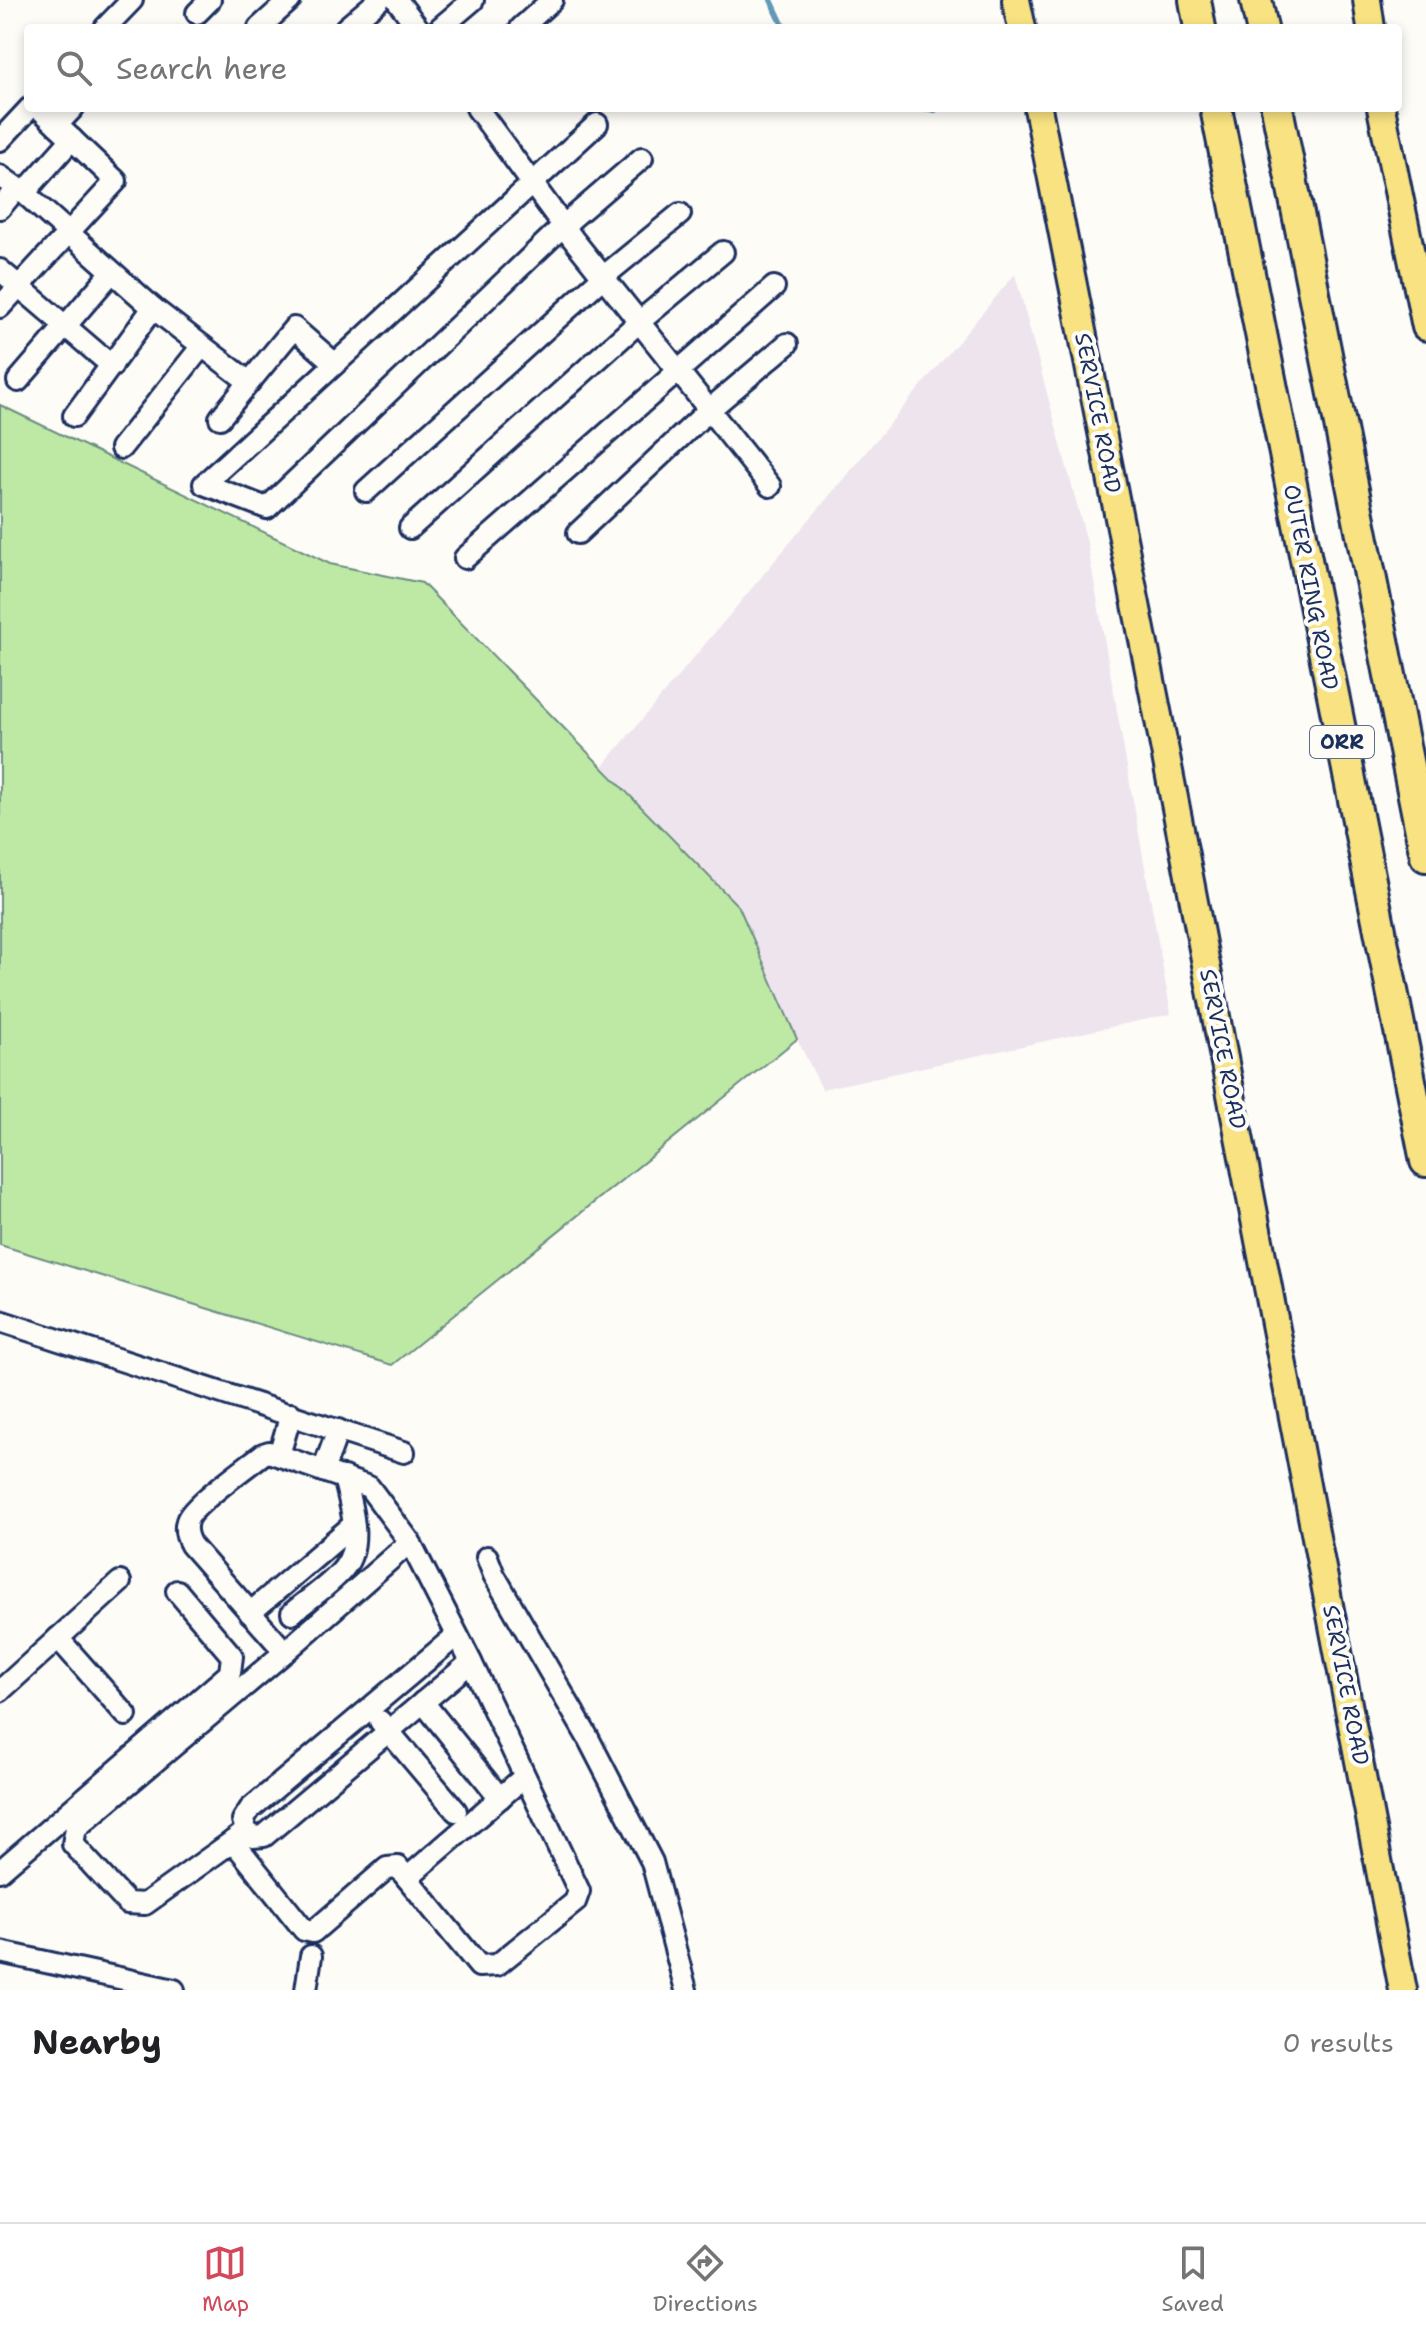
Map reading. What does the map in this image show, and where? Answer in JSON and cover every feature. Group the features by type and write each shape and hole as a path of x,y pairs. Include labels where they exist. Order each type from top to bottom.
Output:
{"highway":[{"path":"1195,0 1199,24"},
{"path":"1256,0 1261,24"},
{"name":"OUTER RING ROAD","path":"1217,112 1426,1161"},
{"name":"ORR","path":"1278,112 1426,856"}],"main road":[{"path":"1016,0 1021,24"},
{"path":"1367,0 1370,24"},
{"name":"SERVICE ROAD","path":"1039,112 1403,1990"},
{"path":"1382,112 1426,327"}],"street":[{"path":"109,24 132,0"},
{"path":"263,24 290,0"},
{"path":"351,24 379,0"},
{"path":"397,0 415,24"},
{"path":"445,24 473,0"},
{"path":"525,24 552,0"},
{"path":"0,140 26,112"},
{"path":"0,307 116,181 43,112"},
{"path":"0,208 13,186 65,132 72,112"},
{"path":"480,112 563,226 770,486"},
{"path":"597,124 204,484 267,508 563,226 642,158"},
{"path":"13,186 153,308 249,382"},
{"path":"366,491 603,277 680,214"},
{"path":"410,528 639,322 723,252"},
{"path":"0,270 112,366"},
{"path":"18,381 112,272"},
{"path":"465,558 774,287"},
{"path":"74,416 153,308"},
{"path":"220,418 294,328 334,363"},
{"path":"578,533 709,410 787,344"},
{"path":"121,448 202,346"},
{"path":"0,1321 404,1452"},
{"path":"279,1455 291,1414"},
{"path":"323,1471 338,1430"},
{"path":"285,1652 187,1538 186,1522 194,1509 269,1452 369,1487 410,1542 471,1662 579,1891 575,1902 497,1965 479,1966 398,1867 387,1868 313,1932 304,1930 240,1836 243,1820 250,1809 457,1635"},
{"path":"292,1613 344,1568 350,1557 353,1525 344,1477"},
{"path":"250,1613 353,1525"},
{"path":"410,1542 76,1828 73,1844 127,1903 145,1904 240,1836 264,1836 471,1662"},
{"path":"487,1557 494,1575 587,1736 652,1862 686,1990"},
{"path":"0,1691 120,1582"},
{"path":"2,1867 230,1673 232,1656 177,1591"},
{"path":"58,1638 126,1715"},
{"path":"423,1702 500,1798"},
{"path":"369,1709 456,1811"},
{"path":"407,1878 524,1777"},
{"path":"0,1952 174,1990"},
{"path":"306,1990 311,1956"}],"shaded area":[{"path":"1015,274 1087,542 1171,1014 822,1089 739,907 603,766"}],"green space":[{"path":"0,405 330,564 422,583 739,907 797,1039 392,1365 0,1245"}],"waterway":[{"path":"771,0 782,24"}]}
